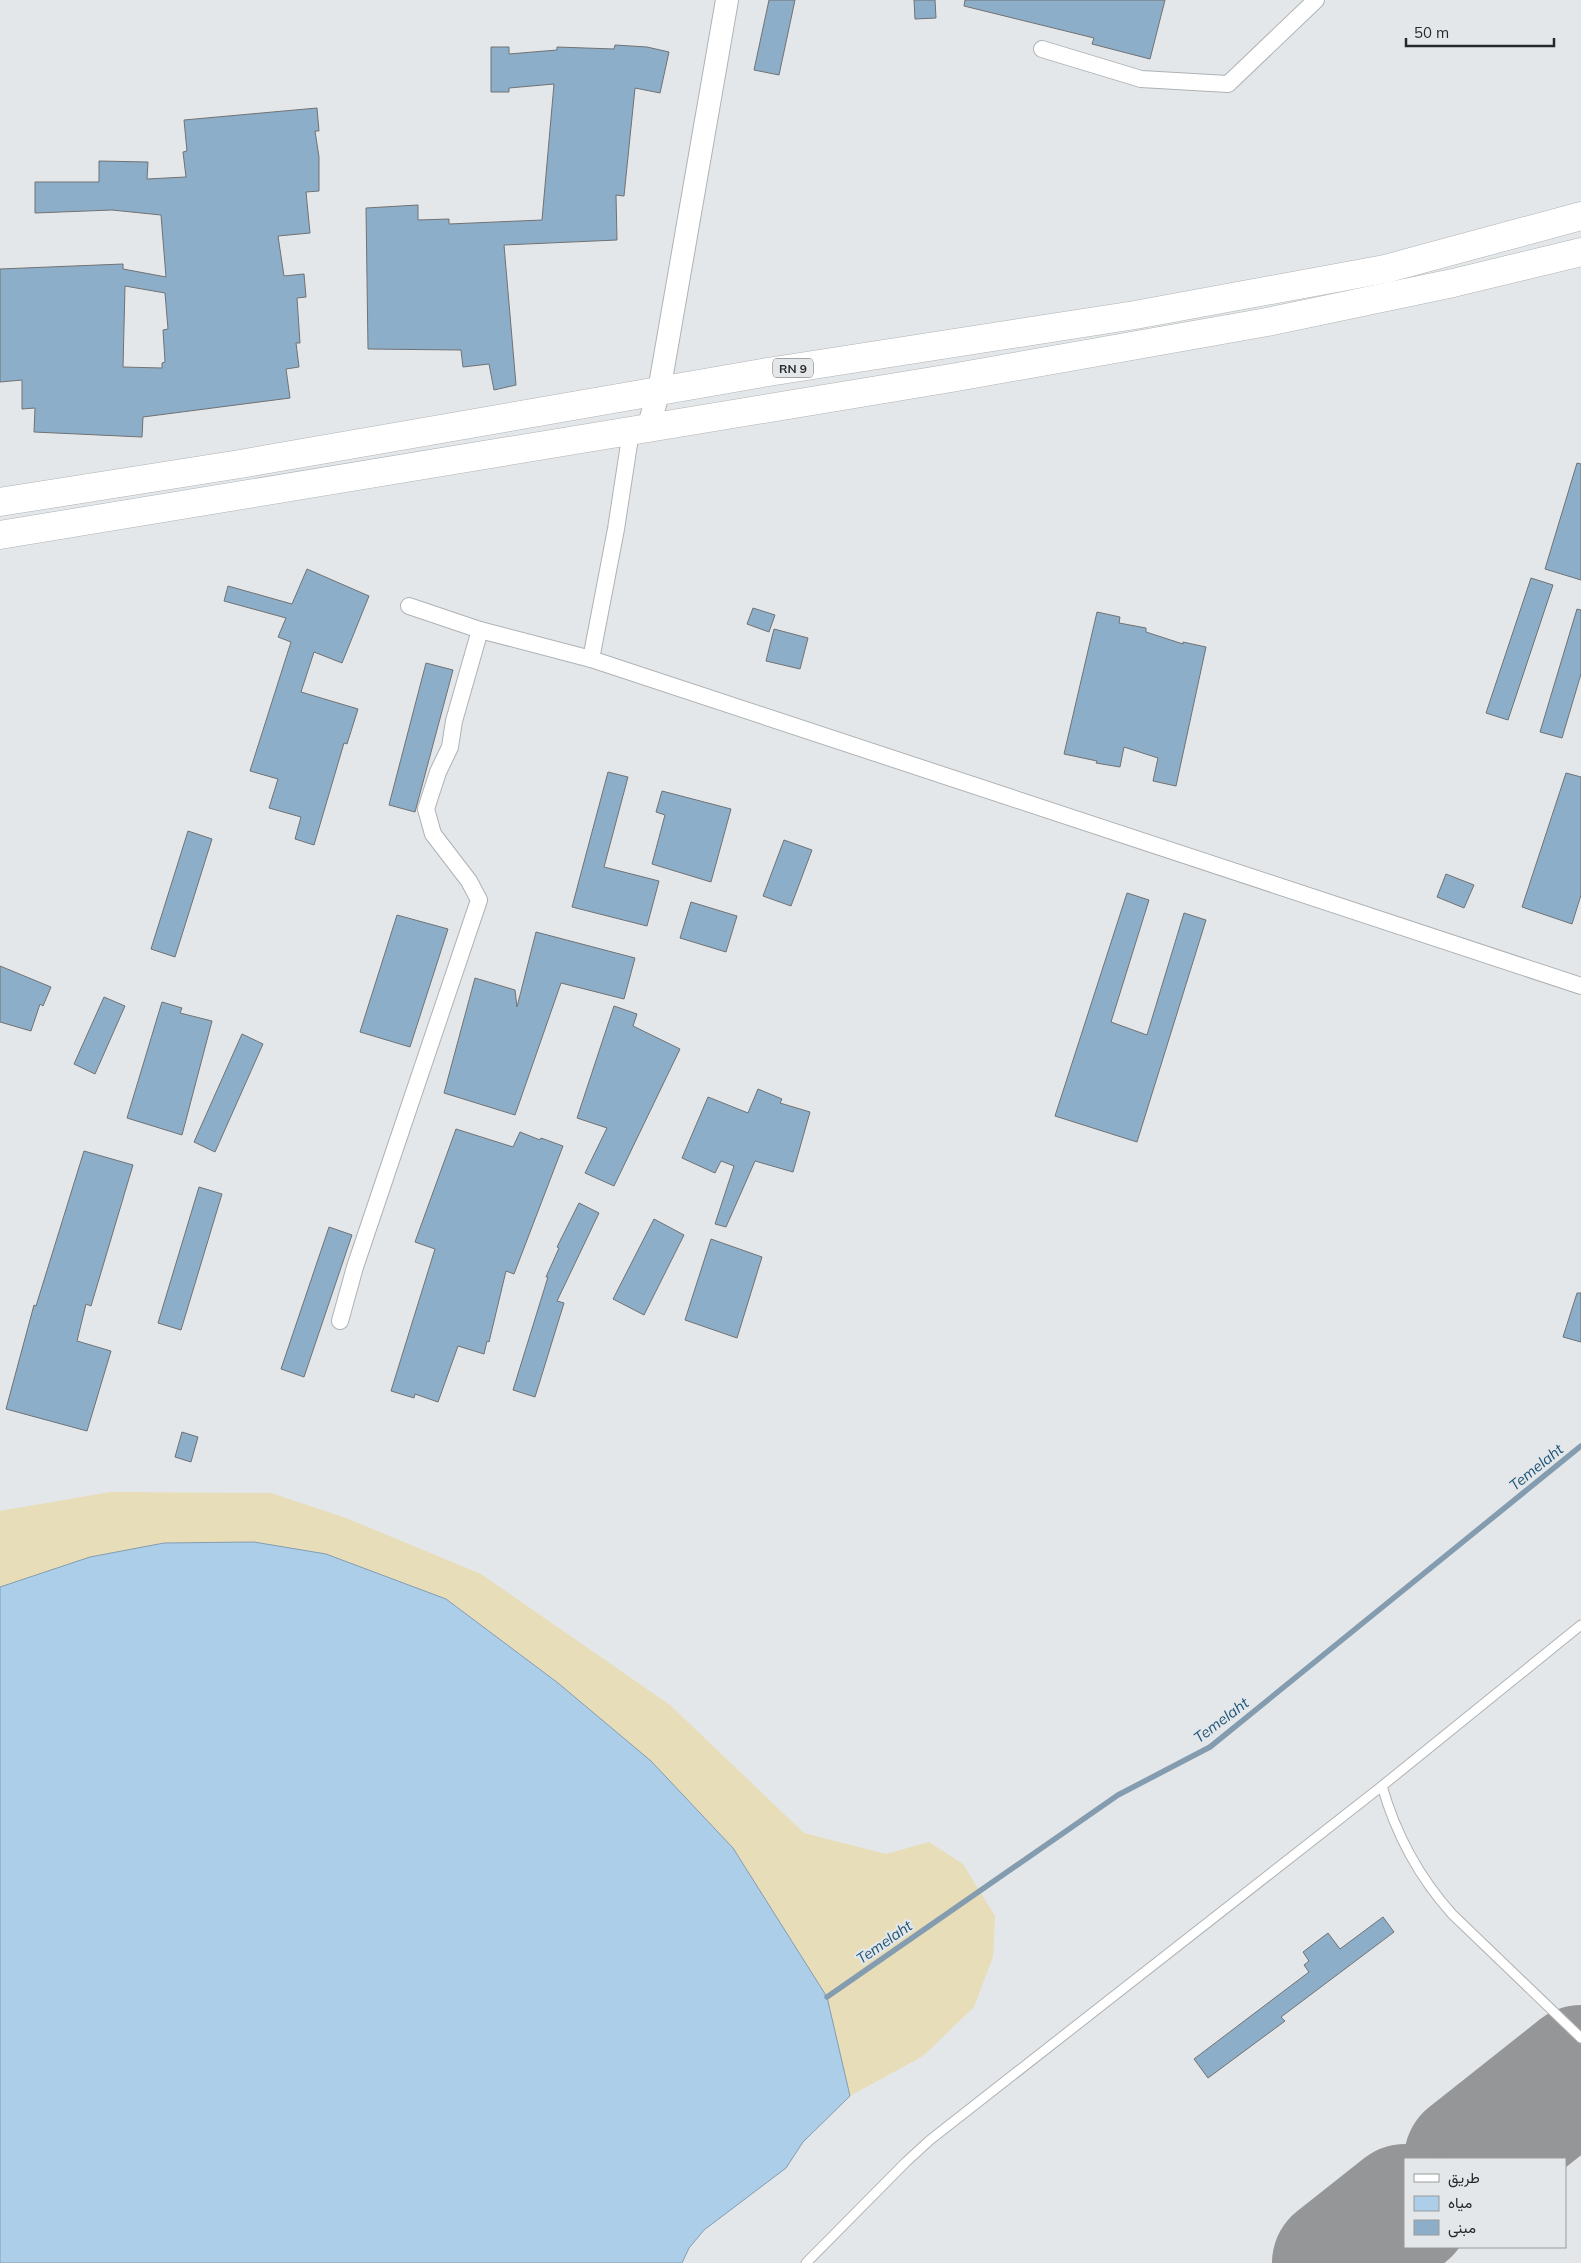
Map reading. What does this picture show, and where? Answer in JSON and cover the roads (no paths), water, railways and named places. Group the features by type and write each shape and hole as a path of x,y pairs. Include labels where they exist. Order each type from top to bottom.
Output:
{"highway":[{"name":"RN 9","path":"0,502 240,464 768,372 1136,315 1385,269 1581,216"},
{"path":"0,536 639,430 1267,322 1453,283 1581,252"}],"main road":[{"path":"639,430 659,391 727,0"}],"street":[{"path":"1042,49 1141,79 1228,84 1316,0"},
{"path":"591,659 616,529 639,430"},
{"path":"409,606 480,630 591,659 1581,986"},
{"path":"340,1321 355,1267 479,900 469,880 433,834 426,809 438,772 450,747 454,720 480,630"}],"lane":[{"path":"806,2263 900,2167 930,2140 1382,1786 1581,1625"},
{"path":"1382,1786 1397,1833 1421,1876 1436,1896 1452,1914 1581,2038"}],"water":[{"path":"254,1542 326,1554 446,1599 558,1683 651,1761 733,1848 827,1997 850,2096 803,2142 786,2168 704,2230 689,2248 682,2263 0,2263 0,1587 90,1557 164,1543"}],"waterway":[{"name":"Temelaht","path":"827,1997 1118,1795 1210,1747 1581,1446"}]}
